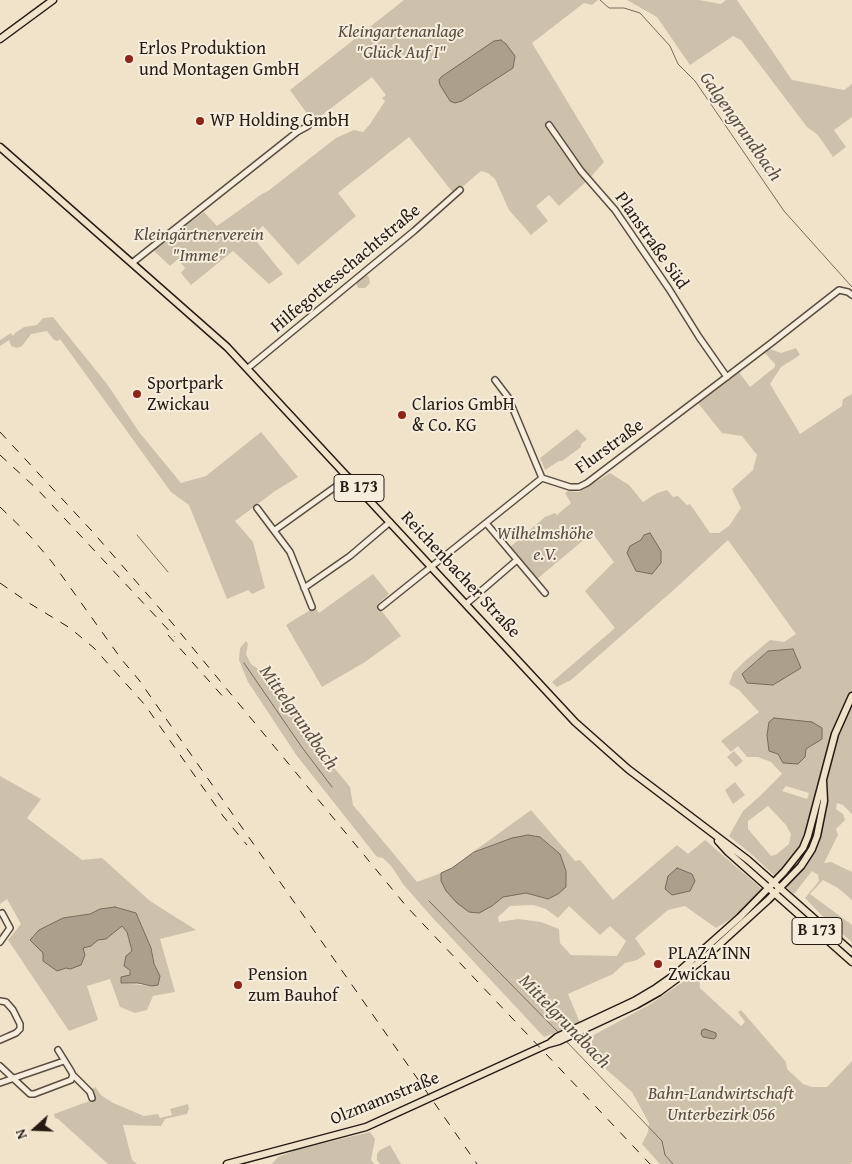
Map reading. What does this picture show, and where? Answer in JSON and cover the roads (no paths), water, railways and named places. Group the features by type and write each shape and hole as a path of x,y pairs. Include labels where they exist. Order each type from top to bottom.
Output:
{"main road":[{"path":"0,39 53,0"},
{"name":"Reichenbacher Straße","path":"0,147 216,337 248,368 550,695 591,736 628,769 734,849 771,886 774,894 852,962"},
{"path":"823,781 835,734 852,696"},
{"name":"Olzmannstraße","path":"567,1035 656,988 696,957 740,918 771,886 803,848 823,781"},
{"name":"Olzmannstraße","path":"227,1164 360,1129 636,1005 659,992 701,961 774,894 801,866 816,839 824,802 823,781"},
{"name":"Reichenbacher Straße","path":"771,886 780,888 852,952"}],"street":[{"name":"Planstraße Süd","path":"549,125 581,171 615,210 727,377"},
{"path":"132,263 308,126"},
{"name":"Hilfegottesschachtstraße","path":"248,368 414,232 460,190"},
{"name":"Flurstraße","path":"542,478 570,487 579,487 587,483 839,290 852,295"},
{"path":"381,607 542,478 508,397 495,380"},
{"path":"275,530 349,477"},
{"path":"257,508 290,552 312,607"},
{"path":"304,588 350,556 390,522"},
{"path":"486,524 545,593"},
{"path":"466,604 516,560"},
{"path":"0,942 10,928 2,913"},
{"path":"0,1001 6,1002 13,1010 20,1024 20,1029 16,1033 0,1040"},
{"path":"58,1050 72,1075 90,1092 92,1098"},
{"path":"0,1083 64,1061"},
{"path":"0,1066 30,1094 67,1083 71,1080 72,1075"}],"waterway":[{"name":"Galgengrundbach","path":"600,0 609,8 624,8 640,13 670,46 678,64 695,81 784,211 852,287"},
{"name":"Mittelgrundbach","path":"137,535 168,572"},
{"name":"Mittelgrundbach","path":"244,663 301,746 332,787"},
{"name":"Mittelgrundbach","path":"429,901 559,1033"},
{"name":"Mittelgrundbach","path":"565,1040 662,1141 665,1155 673,1164"}],"railway":[{"path":"0,432 91,530 168,618 407,907 650,1164"},
{"path":"0,455 38,490 175,637"},
{"path":"0,507 30,536 52,562 122,660 139,680 477,1164"},
{"path":"0,583 70,628 94,648 145,705 223,816 247,845"},
{"path":"168,635 226,700"}],"place":[{"name":"Erlos Produktion und Montagen GmbH","path":"129,59"},
{"name":"WP Holding GmbH","path":"200,121"},
{"name":"Sportpark Zwickau","path":"137,394"},
{"name":"Clarios GmbH & Co. KG","path":"402,415"},
{"name":"PLAZA INN Zwickau","path":"658,964"},
{"name":"Pension zum Bauhof","path":"238,985"}],"park label":[{"name":"Kleingartenanlage \"Glück Auf I\"","path":"401,42"},
{"name":"Kleingärtnerverein \"Imme\"","path":"199,245"},
{"name":"Wilhelmshöhe e.V.","path":"545,544"},
{"name":"Bahn-Landwirtschaft Unterbezirk 056","path":"721,1104"}]}
